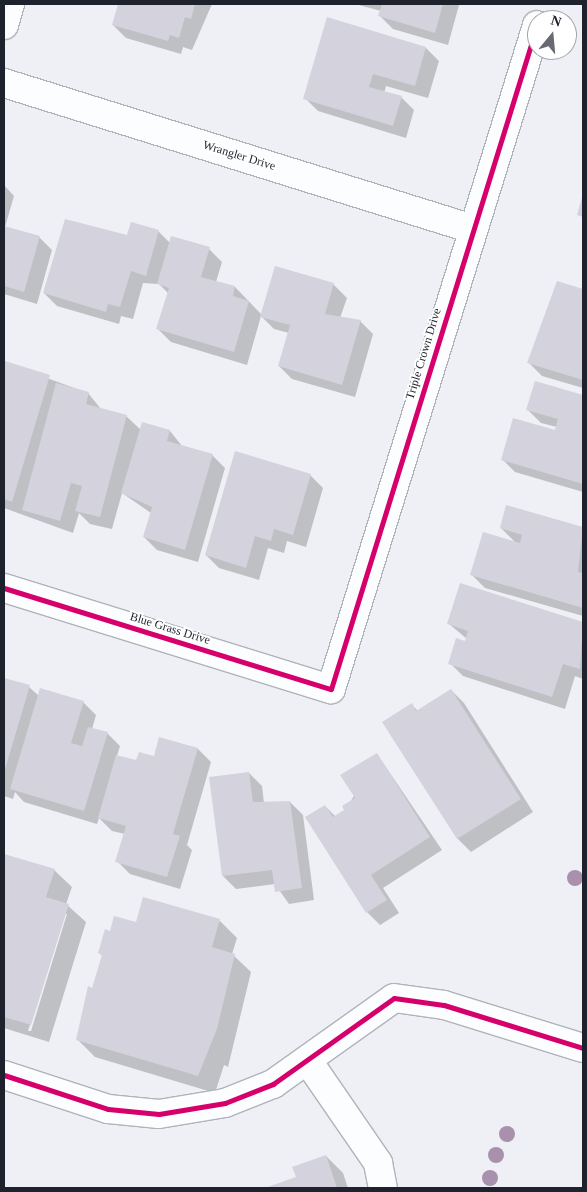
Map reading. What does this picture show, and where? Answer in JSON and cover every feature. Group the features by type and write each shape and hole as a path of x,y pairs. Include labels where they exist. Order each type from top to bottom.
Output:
{"street":[{"path":"4,24 10,4"},
{"name":"Triple Crown Drive","path":"331,689 527,57"},
{"name":"Wrangler Drive","path":"4,83 474,228"},
{"name":"Blue Grass Drive","path":"4,588 331,689"},
{"path":"4,1075 108,1109 159,1114 225,1103 273,1084 394,998 444,1004 583,1048"},
{"path":"308,1060 378,1163 383,1188"}],"building":[{"path":"118,4 195,4 191,19 185,17 179,38 170,35 168,41 112,25"},
{"path":"382,4 443,4 435,33 378,16"},
{"path":"327,17 426,47 415,86 373,74 369,87 402,96 393,126 303,99"},
{"path":"583,194 583,217 577,215"},
{"path":"65,219 127,235 131,222 159,230 146,276 131,271 120,307 108,304 106,312 43,293"},
{"path":"4,226 40,236 24,292 4,286"},
{"path":"171,236 210,247 201,277 235,286 233,296 249,301 234,352 156,329 169,288 157,284"},
{"path":"275,266 334,283 325,314 361,320 342,385 278,366 290,325 260,317"},
{"path":"557,281 583,289 583,380 527,363"},
{"path":"5,361 50,375 12,502 4,499"},
{"path":"535,381 583,395 583,484 501,460 513,418 555,430 558,419 526,410"},
{"path":"56,383 89,392 86,404 127,415 100,517 75,511 82,486 71,483 60,521 22,510"},
{"path":"142,422 170,430 167,441 213,454 185,550 143,537 152,507 121,493"},
{"path":"235,451 311,474 293,535 274,529 271,541 255,536 246,568 205,555"},
{"path":"506,505 583,527 578,572 583,573 583,608 470,575 483,532 520,543 522,535 500,528"},
{"path":"460,583 583,622 580,669 563,664 552,697 448,664 456,638 465,641 468,631 447,624"},
{"path":"4,678 30,685 4,773"},
{"path":"40,688 84,701 71,743 82,746 88,727 108,732 84,811 10,789"},
{"path":"451,689 521,799 457,839 382,722 412,703 416,711"},
{"path":"159,737 198,748 173,834 180,836 167,877 115,862 126,826 98,818 116,755 136,760 139,752 154,756"},
{"path":"377,753 430,837 371,875 387,900 366,913 305,817 325,805 333,817 344,810 342,806 355,798 340,775"},
{"path":"249,772 253,802 290,801 302,888 275,892 272,870 222,876 209,777"},
{"path":"4,854 55,869 46,897 69,904 31,1025 4,1017"},
{"path":"143,897 220,919 212,947 235,954 217,1029 198,1076 76,1040 88,986 92,988 102,955 98,953 105,929 110,931 114,916 136,922"},
{"path":"326,1155 337,1188 265,1188 296,1177 292,1167"}],"cycle path":[{"path":"4,588 331,689 527,57"},
{"path":"4,1075 108,1109 159,1114 225,1103 273,1084 394,998 444,1005 583,1048"}]}
